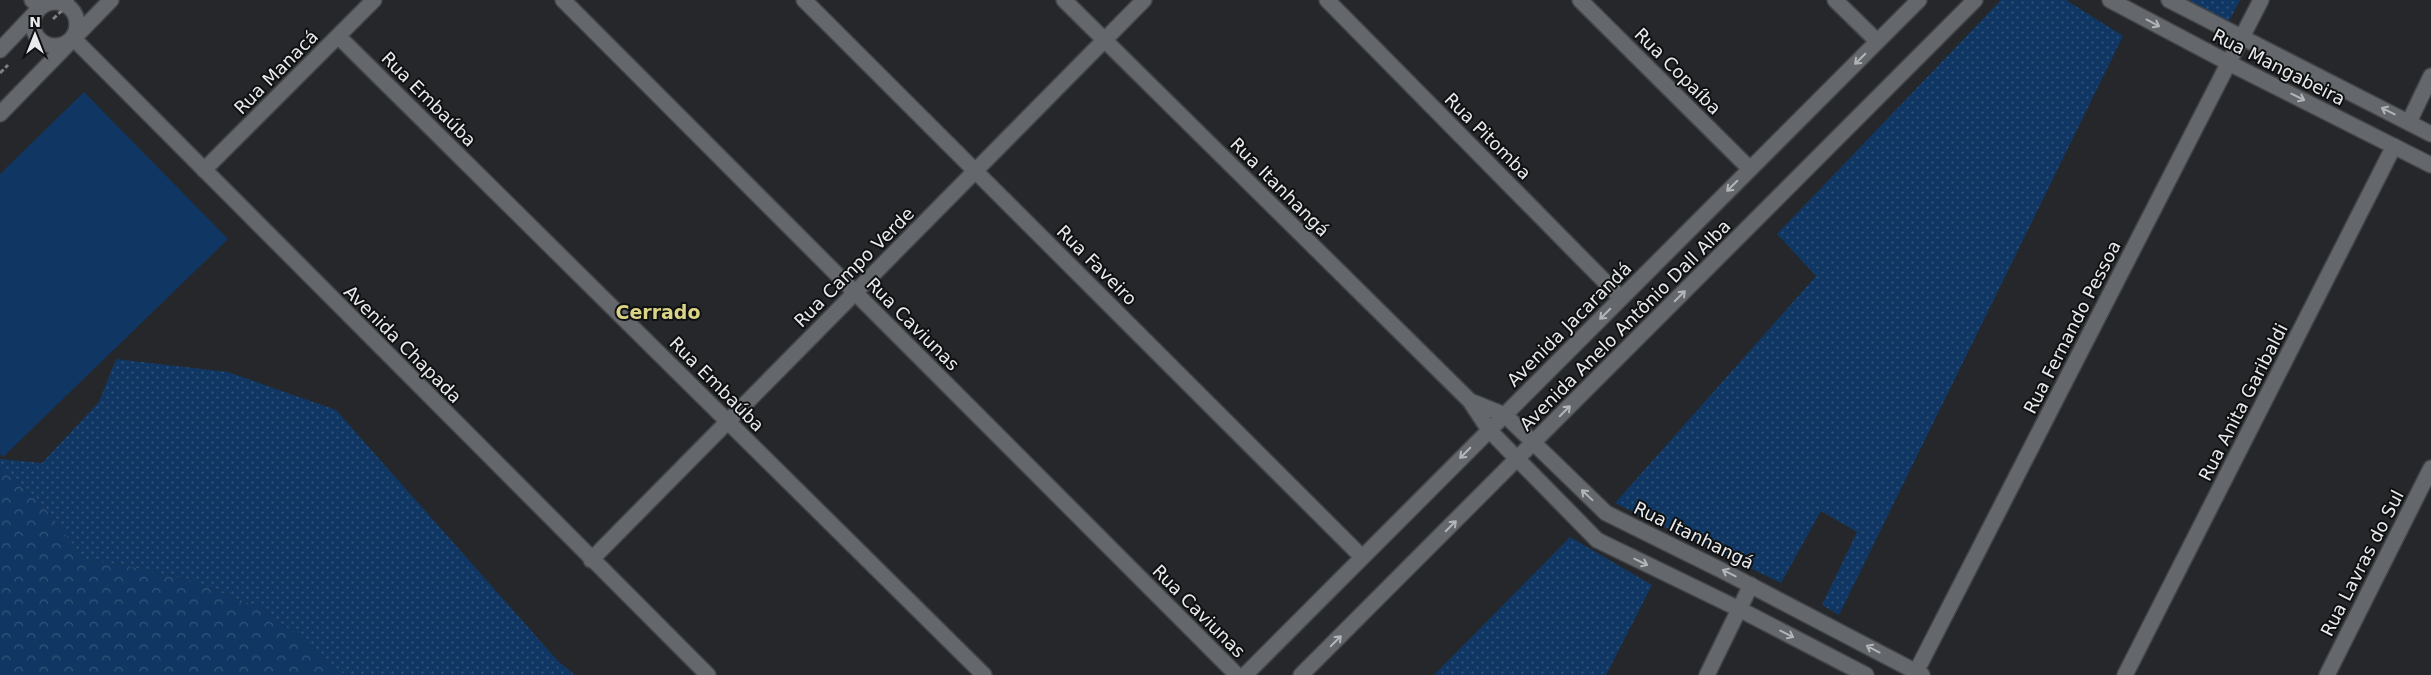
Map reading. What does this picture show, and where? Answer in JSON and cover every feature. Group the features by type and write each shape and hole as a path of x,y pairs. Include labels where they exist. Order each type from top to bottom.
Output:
{"street":[{"path":"40,2 33,20 33,28 40,40 53,47 68,43 111,0"},
{"name":"Rua Manacá","path":"204,170 374,0"},
{"name":"Rua Caviunas","path":"563,0 1237,675"},
{"name":"Rua Faveiro","path":"804,0 1362,557"},
{"name":"Rua Itanhangá","path":"1064,0 1470,401 1489,430 1597,540 1739,609 1866,675"},
{"name":"Rua Campo Verde","path":"592,560 1144,0"},
{"name":"Rua Pitomba","path":"1327,0 1622,298"},
{"name":"Rua Copaíba","path":"1580,0 1750,169"},
{"path":"1835,0 1877,42"},
{"name":"Avenida Jacarandá","path":"1245,675 1919,0"},
{"name":"Avenida Anelo Antônio Dall Alba","path":"1301,675 1975,0"},
{"name":"Rua Mangabeira","path":"2110,0 2229,63 2431,165"},
{"name":"Rua Mangabeira","path":"2169,0 2431,134"},
{"name":"Rua Fernando Pessoa","path":"1919,673 2261,0"},
{"path":"0,114 73,38 78,25 73,11 61,2 40,2"},
{"path":"0,50 40,2"},
{"name":"Rua Embaúba","path":"338,36 984,675"},
{"name":"Avenida Chapada","path":"73,38 708,675"},
{"path":"2409,122 2431,76"},
{"name":"Rua Anita Garibaldi","path":"2125,675 2394,146"},
{"name":"Rua Itanhangá","path":"1470,401 1504,415 1606,513 1751,585 1919,673"},
{"name":"Rua Lavras do Sul","path":"2327,675 2431,468"},
{"path":"1707,675 1751,585"}],"green space":[{"path":"2001,0 2066,0 2123,36 1839,615 1822,605 1857,532 1821,511 1781,583 1615,503 1816,276 1777,234"},
{"path":"2186,0 2240,0 2228,23"},
{"path":"84,92 228,239 3,457 0,454 0,174"},
{"path":"116,359 228,372 336,410 558,661 575,675 345,675 264,609 189,580 124,565 85,560 36,497 0,469 0,459 42,463 99,402"},
{"path":"0,469 36,497 85,560 124,565 189,580 264,609 345,675 0,675"},
{"path":"1570,537 1652,585 1606,675 1434,675"}],"district":[{"name":"Cerrado","path":"658,312"}]}
